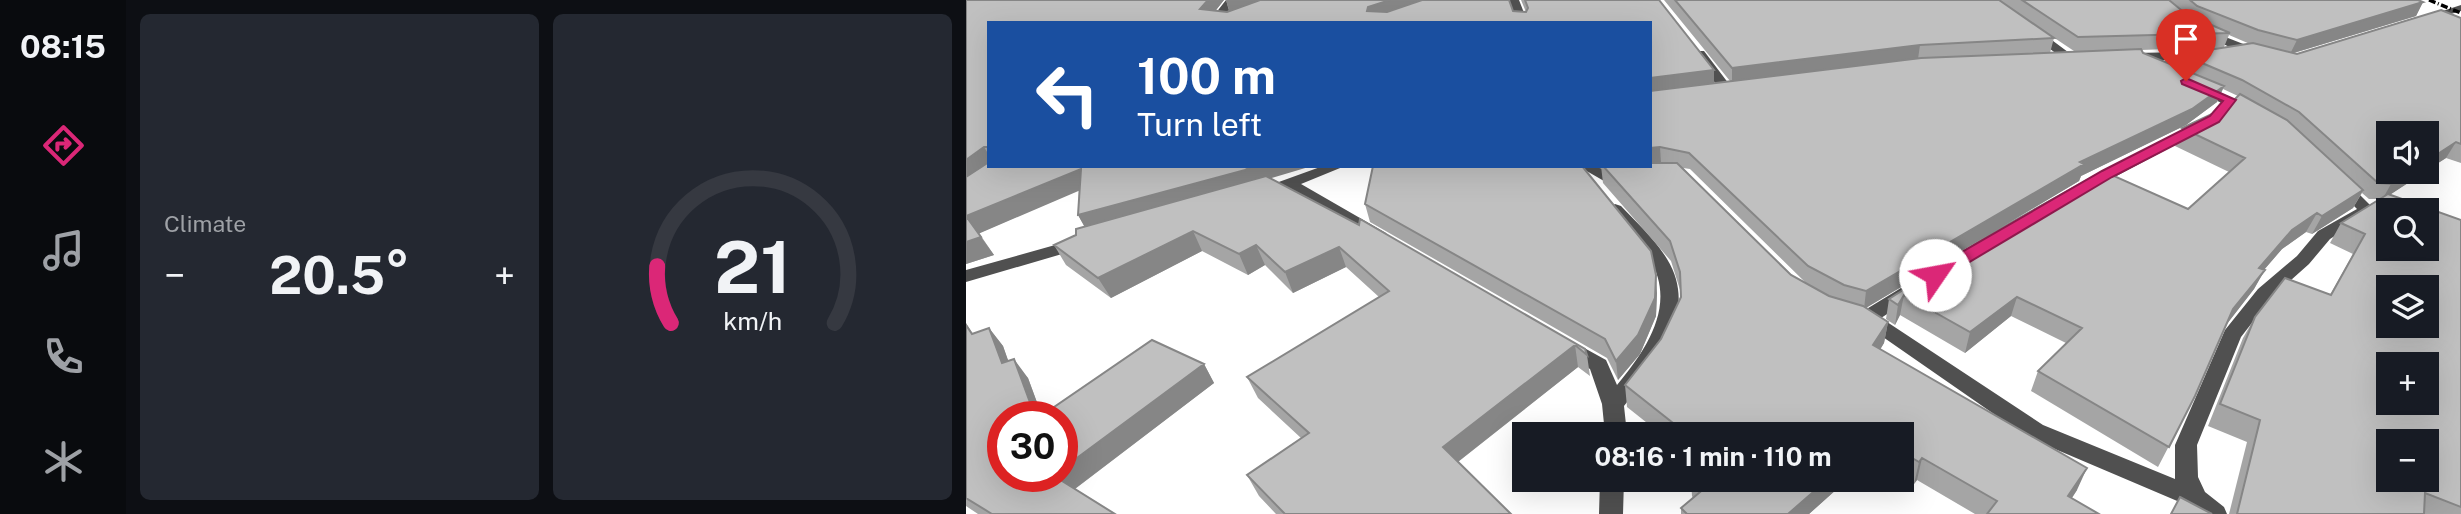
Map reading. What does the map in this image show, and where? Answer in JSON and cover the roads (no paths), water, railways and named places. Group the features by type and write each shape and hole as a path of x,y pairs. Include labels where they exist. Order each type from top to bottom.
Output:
{"street":[{"path":"1215,21 1232,0"},
{"path":"1514,0 1522,21"},
{"path":"2415,5 2461,25"},
{"path":"2414,22 2461,8"},
{"path":"1225,21 1231,19"},
{"path":"2020,22 2070,58"},
{"path":"2199,29 2256,54 2143,62 2230,100 2263,119"},
{"path":"1693,46 1726,88"},
{"path":"2112,57 2217,58"},
{"path":"2043,60 2084,58"},
{"path":"2076,192 2214,119 2230,100"},
{"path":"1265,191 1333,168"},
{"path":"1580,168 1662,267 1669,293 1669,317 1650,359 1613,404"},
{"path":"1589,168 1609,178 1647,173"},
{"path":"2197,499 2186,477 2186,445 2232,335 2265,293 2303,260 2324,235 2374,209 2329,174"},
{"path":"1289,184 1402,250"},
{"path":"966,276 1097,239"},
{"path":"1867,318 1924,282"},
{"path":"1846,313 1867,318 2035,431 2197,499 2215,514"},
{"path":"1555,338 1599,365 1613,404 1615,422"},
{"path":"1611,514 1612,492"}],"railway":[{"path":"2429,0 2461,13"}]}
